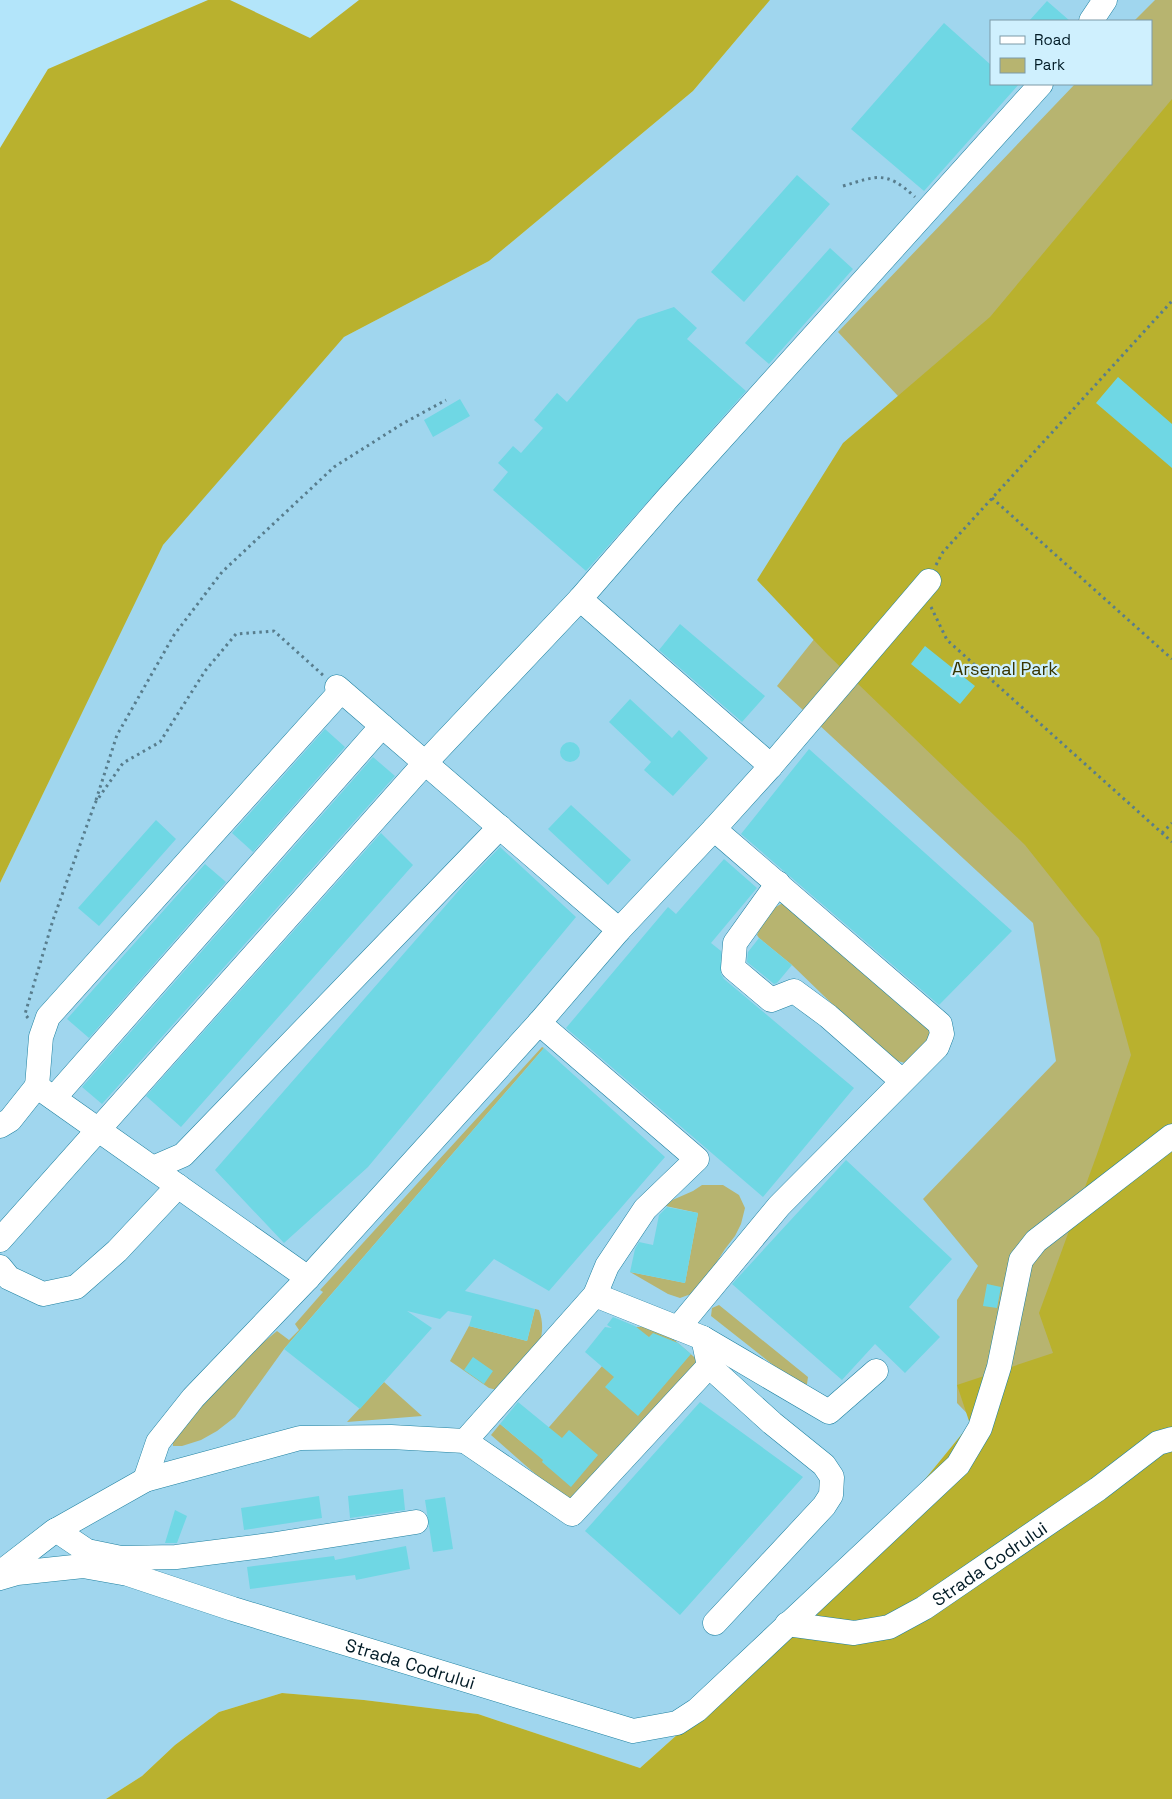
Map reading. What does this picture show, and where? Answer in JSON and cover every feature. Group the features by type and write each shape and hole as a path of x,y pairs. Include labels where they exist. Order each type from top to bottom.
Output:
{"street":[{"path":"1092,20 1105,0"},
{"path":"0,1240 425,763 580,599 666,500 1040,85"},
{"path":"145,1480 158,1442 193,1398 308,1278 539,1023 619,930 771,766 929,581"},
{"path":"580,599 771,766"},
{"path":"308,1278 46,1092 41,1037 48,1017 339,689 619,930"},
{"path":"0,1126 46,1092 382,726"},
{"path":"153,1168 183,1155 500,827"},
{"path":"678,1328 778,1206 937,1047 942,1034 940,1024 714,829"},
{"path":"778,884 735,943 733,968 771,1000 794,991 828,1016 902,1081"},
{"path":"465,1441 595,1295 607,1266 645,1209 697,1159 539,1023"},
{"name":"Strada Codrului","path":"0,1578 18,1573 83,1566 128,1574 243,1612 633,1731 677,1723 697,1710 958,1465 980,1428 999,1367 1021,1260 1036,1241 1172,1136"},
{"path":"0,1267 9,1278 43,1294 76,1287 117,1252 178,1186"},
{"path":"595,1295 703,1338 829,1412 876,1371"},
{"path":"703,1338 709,1366 772,1423 824,1465 832,1477 830,1495 824,1506 715,1623"},
{"path":"0,1573 56,1530 145,1480 300,1438 390,1437 465,1441 572,1514 709,1366"},
{"name":"Strada Codrului","path":"788,1624 854,1634 889,1627 924,1608 1098,1489 1158,1443 1172,1439"},
{"path":"56,1530 87,1551 121,1558 176,1556 270,1546 416,1522"}],"path":[{"path":"842,186 872,177 889,178 908,191 928,210"},
{"path":"1172,301 943,552 929,581 931,606 947,640 1172,842"},
{"path":"41,1037 25,1014 53,920 95,803 116,735 174,635 222,572 334,467 402,424 446,400"},
{"path":"992,498 1172,658"},
{"path":"95,803 123,763 160,742 206,671 236,634 274,631 339,689"},
{"path":"1162,833 1172,823"}],"shaded area":[{"path":"770,0 1172,0 1099,938 970,1424 850,1571 755,1665 640,1768 478,1714 364,1700 282,1693 219,1712 175,1745 142,1776 106,1799 0,1799 0,883 162,545 344,337 489,261 693,91"}],"green space":[{"path":"208,0 230,0 310,38 359,0 770,0 693,91 489,261 344,337 163,545 0,883 0,148 48,69"},
{"name":"Arsenal Park","path":"1155,0 1172,0 1172,1422 986,1433 957,1403 957,1300 978,1266 923,1199 1056,1061 1033,923 777,686 957,459 838,332 1074,85 1152,85 1152,20 1135,20"},
{"path":"1172,99 1172,1799 106,1799 142,1776 175,1745 219,1712 282,1693 364,1700 478,1714 640,1768 755,1665 850,1571 970,1424 957,1385 1053,1353 1039,1313 1131,1055 1099,938 1025,845 828,655 757,580 843,443 990,317"},
{"path":"781,904 788,904 930,1030 928,1039 908,1064 888,1058 792,965 759,938 757,935 766,917"},
{"path":"542,1047 544,1048 284,1349 235,1417 217,1431 201,1440 182,1446 173,1446 173,1442 204,1403 249,1354 277,1331 289,1340 299,1330 295,1324 323,1292 320,1290"},
{"path":"702,1185 723,1185 739,1195 745,1208 741,1224 735,1236 706,1279 691,1294 680,1298 668,1294 630,1272 685,1283 698,1213 661,1205"},
{"path":"719,1305 808,1377 807,1384 801,1387 711,1316 712,1308"},
{"path":"535,1309 539,1310 541,1318 540,1342 501,1391 489,1388 450,1361 469,1326 527,1341"},
{"path":"658,1326 700,1362 578,1501 566,1501 491,1435 500,1424 530,1449 636,1327"},
{"path":"384,1382 422,1416 347,1422"}],"building":[{"path":"1047,1 1069,20 1030,20"},
{"path":"944,23 990,64 990,85 1018,85 924,191 851,129"},
{"path":"797,175 830,204 744,302 711,272"},
{"path":"830,248 853,269 769,364 745,343"},
{"path":"674,307 697,328 687,339 746,391 586,571 493,490 508,472 498,463 513,446 521,453 543,428 534,420 557,393 567,402 638,319"},
{"path":"1118,377 1172,424 1172,468 1096,403"},
{"path":"460,399 470,416 433,437 424,420"},
{"path":"680,624 765,696 742,722 659,650"},
{"path":"925,646 975,686 960,704 911,664"},
{"path":"630,699 672,738 679,730 708,758 673,796 644,770 651,762 609,722"},
{"path":"325,729 345,747 253,852 232,833"},
{"path":"570,742 577,745 580,752 577,759 570,762 563,759 560,752 563,745"},
{"path":"809,749 1012,931 939,1005 741,834"},
{"path":"373,757 395,776 102,1104 82,1087"},
{"path":"571,805 631,860 608,885 548,829"},
{"path":"156,820 176,839 99,926 78,908"},
{"path":"381,833 413,865 181,1127 146,1096"},
{"path":"500,847 576,917 368,1167 284,1243 215,1170 468,880"},
{"path":"724,859 757,888 711,943 721,951 721,974 724,979 854,1088 763,1197 566,1028 668,907 676,914"},
{"path":"205,864 226,882 89,1038 67,1019"},
{"path":"759,938 792,965 777,983 774,984 747,962 748,952"},
{"path":"544,1048 665,1157 549,1291 494,1259 465,1291 535,1309 527,1341 469,1326 472,1316 448,1311 440,1319 407,1311 432,1328 360,1409 284,1349"},
{"path":"846,1160 952,1259 909,1307 940,1337 905,1373 875,1344 842,1380 732,1284"},
{"path":"667,1207 698,1213 685,1283 630,1272 635,1249 639,1242 653,1245 659,1215"},
{"path":"987,1284 1001,1287 997,1308 983,1306"},
{"path":"613,1317 635,1326 649,1337 653,1333 678,1343 691,1354 638,1416 605,1387 614,1377 585,1352 605,1327 612,1328 607,1325"},
{"path":"473,1357 493,1371 484,1384 464,1370"},
{"path":"518,1402 562,1438 569,1430 598,1455 571,1487 542,1462 543,1460 500,1424"},
{"path":"700,1402 803,1477 680,1615 585,1531"},
{"path":"403,1489 405,1510 350,1518 348,1496"},
{"path":"319,1496 322,1518 244,1530 241,1508"},
{"path":"445,1497 453,1549 433,1552 425,1500"},
{"path":"175,1510 187,1516 177,1543 165,1543"},
{"path":"406,1546 410,1569 356,1580 355,1575 250,1589 247,1567 334,1556 335,1560"}]}
